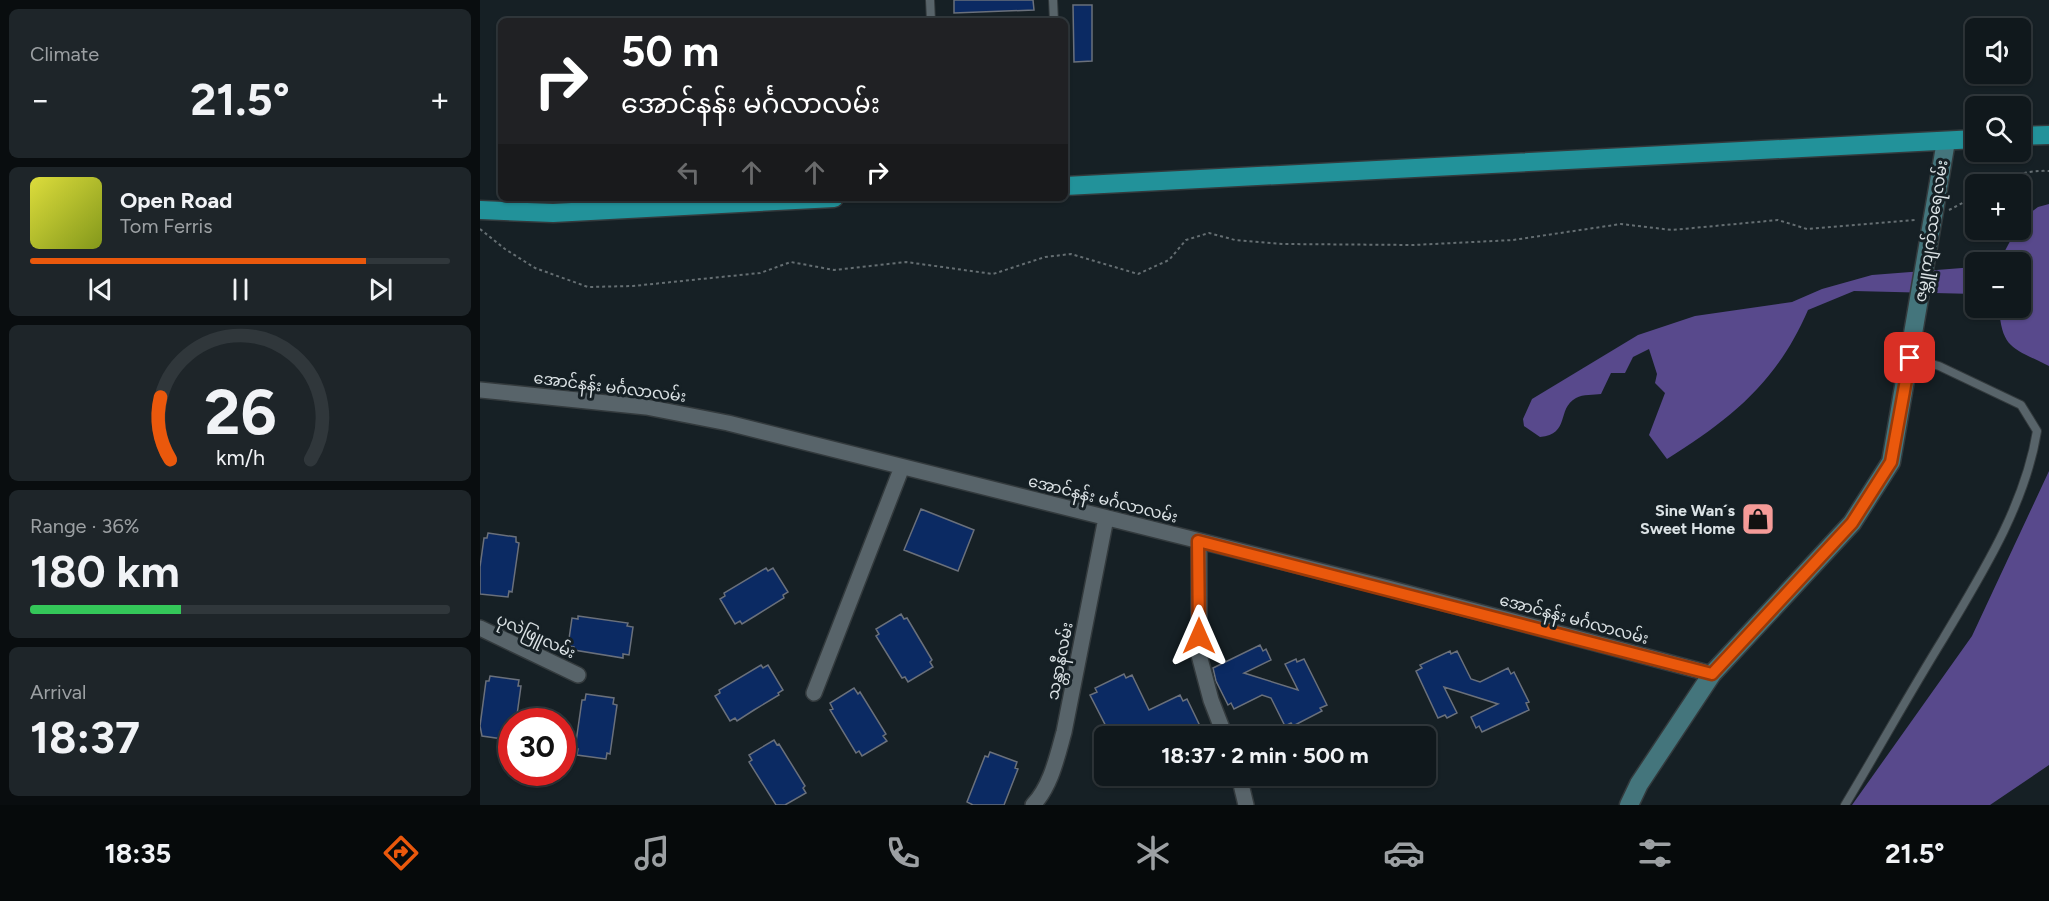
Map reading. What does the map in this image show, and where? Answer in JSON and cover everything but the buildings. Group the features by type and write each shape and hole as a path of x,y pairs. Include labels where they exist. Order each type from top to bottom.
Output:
{"highway":[{"path":"2031,136 2049,135"},
{"path":"1068,186 1965,140"},
{"path":"480,210 553,213 778,201"}],"main road":[{"name":"ဇမ္ဘူကျက်သရေလမ်း","path":"1629,805 1639,784 1712,674 1852,523 1891,462 1946,141"}],"street":[{"name":"အောင်နန်း မင်္ဂလာလမ်း","path":"480,390 646,407 728,423 1198,541 1712,674"},
{"path":"814,693 902,467"},
{"name":"သန္တာနီလမ်း","path":"1033,805 1041,797 1055,766 1064,732 1106,518"},
{"path":"1198,541 1199,655 1211,700 1221,726"},
{"name":"ပုလဲဖြူလမ်း","path":"480,628 578,675"},
{"path":"1241,786 1246,805"}],"lane":[{"path":"930,0 931,18"},
{"path":"1053,0 1054,18"},
{"path":"1845,805 1973,591 2014,505 2032,459 2037,431 2021,405 1939,366 1910,358"}],"path":[{"path":"2017,174 2033,170 2049,171"},
{"path":"480,229 505,249 536,267 588,287 633,286 760,273 791,262 834,270 906,262 993,274 1045,257 1071,254 1138,274 1169,260 1186,240 1209,233 1235,240 1283,244 1413,245 1514,240 1621,225 1672,230 1778,220 1807,229 1933,219 1965,202"}],"shaded area":[{"path":"2049,204 2049,366 2012,346 2003,332 2000,318 2031,318 2031,252 2004,252 2011,240 2031,240 2031,212 2038,207"},
{"path":"1965,268 1965,294 1854,291 1808,310 1782,358 1750,396 1712,429 1667,459 1649,435 1665,393 1655,383 1657,374 1649,349 1633,357 1625,373 1611,373 1601,394 1582,396 1570,403 1560,426 1550,435 1540,437 1524,426 1523,419 1532,399 1638,335 1695,316 1792,302 1822,289 1872,275"},
{"path":"2049,471 2049,765 1990,805 1852,805 1972,636"}],"place":[{"name":"Sine Wan´s Sweet Home","path":"1758,519"}],"route":[{"path":"1199,636 1198,541 1388,588 1712,674 1852,523 1891,462 1910,358"}]}
